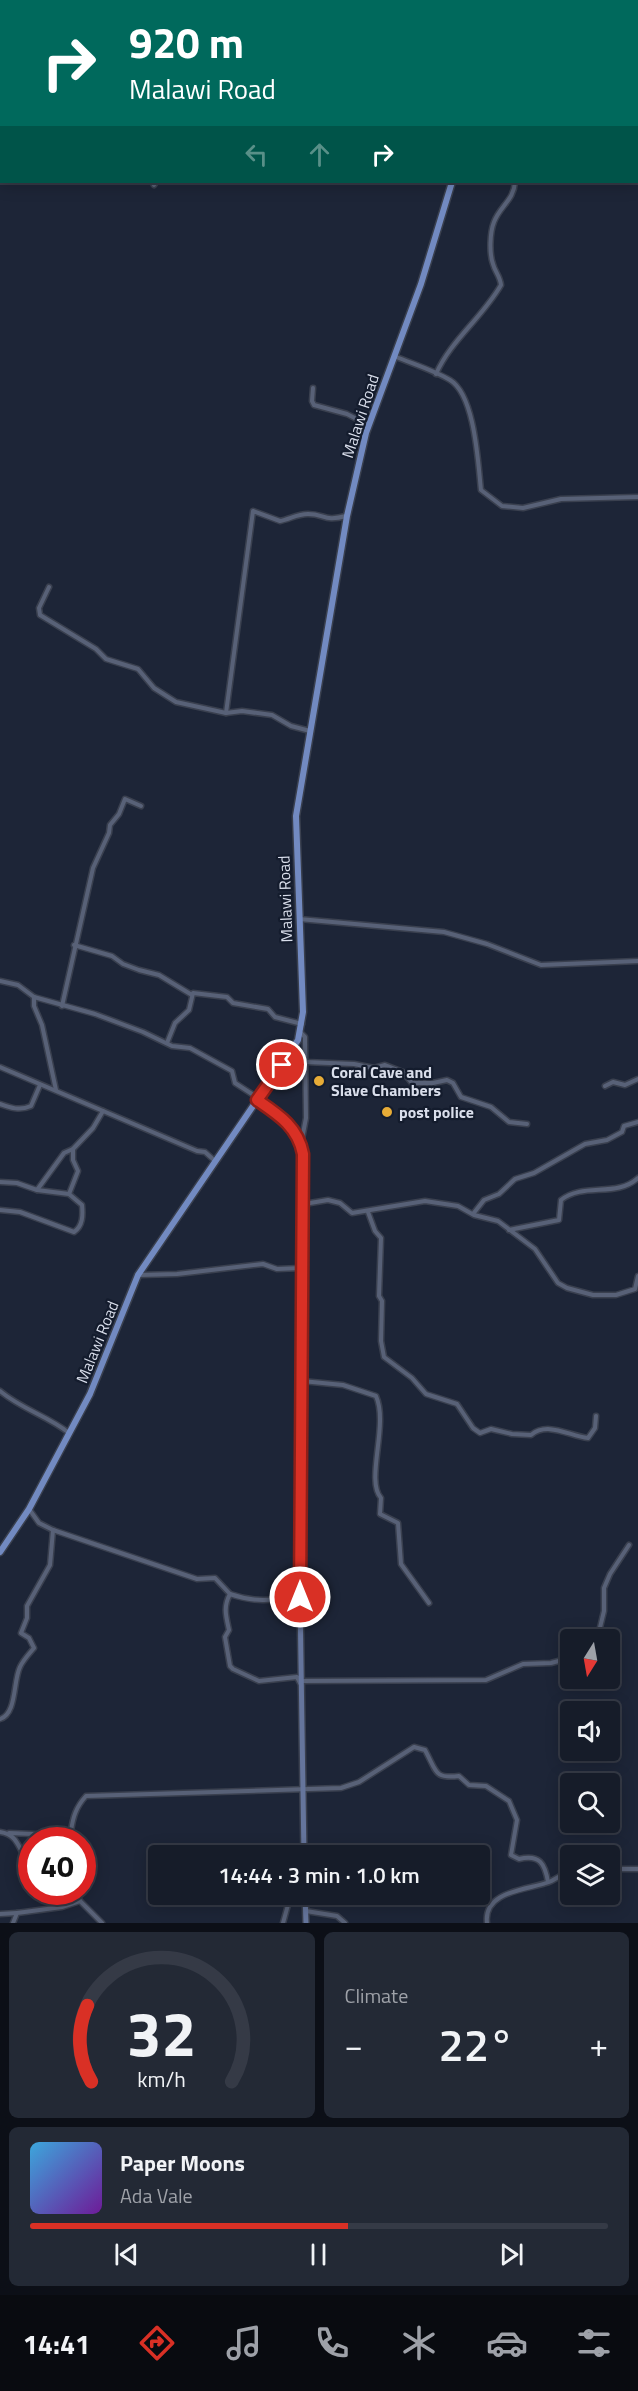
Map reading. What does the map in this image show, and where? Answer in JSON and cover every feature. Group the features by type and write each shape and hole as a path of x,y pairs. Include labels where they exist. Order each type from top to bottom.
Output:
{"main road":[{"name":"Malawi Road","path":"0,1552 29,1509 90,1394 138,1275 282,1065 300,1032 302,1024 296,823 347,516 368,426 421,284 452,183"}],"street":[{"path":"436,374 451,345 463,337 501,285 500,275 492,263 492,227 495,219 514,194 515,183"},
{"path":"394,356 451,381 459,388 467,402 482,490 489,498 502,506 523,508 561,499 638,497"},
{"path":"313,388 312,401 315,405 346,414 368,426"},
{"path":"226,713 254,511 280,521 297,515 312,514 329,520 347,516"},
{"path":"49,587 38,612 53,625 96,649 111,661 138,669 154,688 176,702 226,713 242,711 272,715 291,726 310,731"},
{"path":"62,1006 93,868 113,819 119,814 125,799 141,806"},
{"path":"299,919 444,932 487,944 541,965 638,961"},
{"path":"74,945 112,956 123,964 159,975 192,994 228,997 233,1003 268,1009 275,1017 302,1024"},
{"path":"0,981 18,985 34,997 94,1014 167,1043 190,1048 219,1062 232,1071 235,1083 291,1125 301,1144"},
{"path":"167,1043 175,1023 189,1010 192,994"},
{"path":"34,997 34,1006 42,1025 56,1090"},
{"path":"300,1032 305,1037 306,1118 301,1144 304,1204 300,1597 304,1845"},
{"path":"305,1062 354,1064 374,1068 385,1065 403,1072 412,1083 447,1080 453,1083 461,1097 491,1107 509,1122 527,1124"},
{"path":"0,1067 197,1151 205,1152 215,1161"},
{"path":"605,1086 614,1082 625,1085 638,1079"},
{"path":"0,1104 14,1109 31,1106 40,1085"},
{"path":"37,1190 64,1153 73,1149 103,1111"},
{"path":"473,1214 484,1200 499,1194 515,1179 534,1173 585,1144 607,1140 622,1132 624,1126 638,1122"},
{"path":"69,1194 78,1170 73,1160 73,1149"},
{"path":"508,1230 559,1220 561,1200 569,1195 624,1188 638,1178"},
{"path":"0,1182 17,1183 37,1190 69,1194 82,1205 80,1226 74,1232 20,1212 0,1210"},
{"path":"304,1204 328,1200 340,1203 352,1213 417,1202 434,1201 458,1206 473,1214 498,1221 535,1250 558,1283 577,1292 593,1295 630,1293 634,1289 638,1276"},
{"path":"368,1212 382,1244 379,1296 382,1301 381,1341 384,1357 412,1378 426,1394 457,1404 464,1410 473,1428 480,1433 491,1429 531,1435 537,1429 550,1428 588,1438 595,1428 596,1416"},
{"path":"138,1275 177,1274 263,1264 277,1269 302,1268"},
{"path":"302,1381 343,1385 376,1396 381,1405 381,1435 374,1465 381,1498 380,1514 381,1517 398,1523 401,1564 429,1602"},
{"path":"0,1391 11,1401 53,1420 70,1434"},
{"path":"29,1509 39,1522 52,1530 197,1579 215,1578 230,1594 249,1601 264,1602 300,1597"},
{"path":"0,1719 5,1718 10,1709 19,1668 34,1648 30,1638 21,1633 27,1618 27,1606 50,1565 52,1530"},
{"path":"600,1629 604,1611 604,1588 610,1574 629,1545"},
{"path":"230,1594 226,1601 229,1630 225,1637 230,1666 259,1681 297,1677 301,1682"},
{"path":"301,1682 486,1680 523,1664 560,1661"},
{"path":"0,1832 56,1835 71,1831 78,1805 86,1796 126,1793 164,1795 224,1790 245,1793 257,1789 341,1788 359,1782 405,1755 410,1748 420,1748 425,1750 437,1775 446,1779 459,1776 470,1785 486,1786 509,1801 517,1820 511,1855 519,1859 541,1860 545,1865 548,1882"},
{"path":"9,1833 18,1844"},
{"path":"620,1869 638,1869"},
{"path":"486,1922 494,1903 501,1896 548,1882 560,1875"},
{"path":"0,1914 68,1905"},
{"path":"84,1905 102,1923"},
{"path":"283,1923 288,1905"},
{"path":"306,1905 306,1923"},
{"path":"306,1911 338,1916 345,1923"},
{"path":"13,1923 17,1913"}],"place":[{"name":"Coral Cave and Slave Chambers","path":"319,1081"},
{"name":"post police","path":"387,1112"}],"route":[{"path":"282,1065 257,1100 291,1125 301,1144 303,1154 300,1597"}]}
